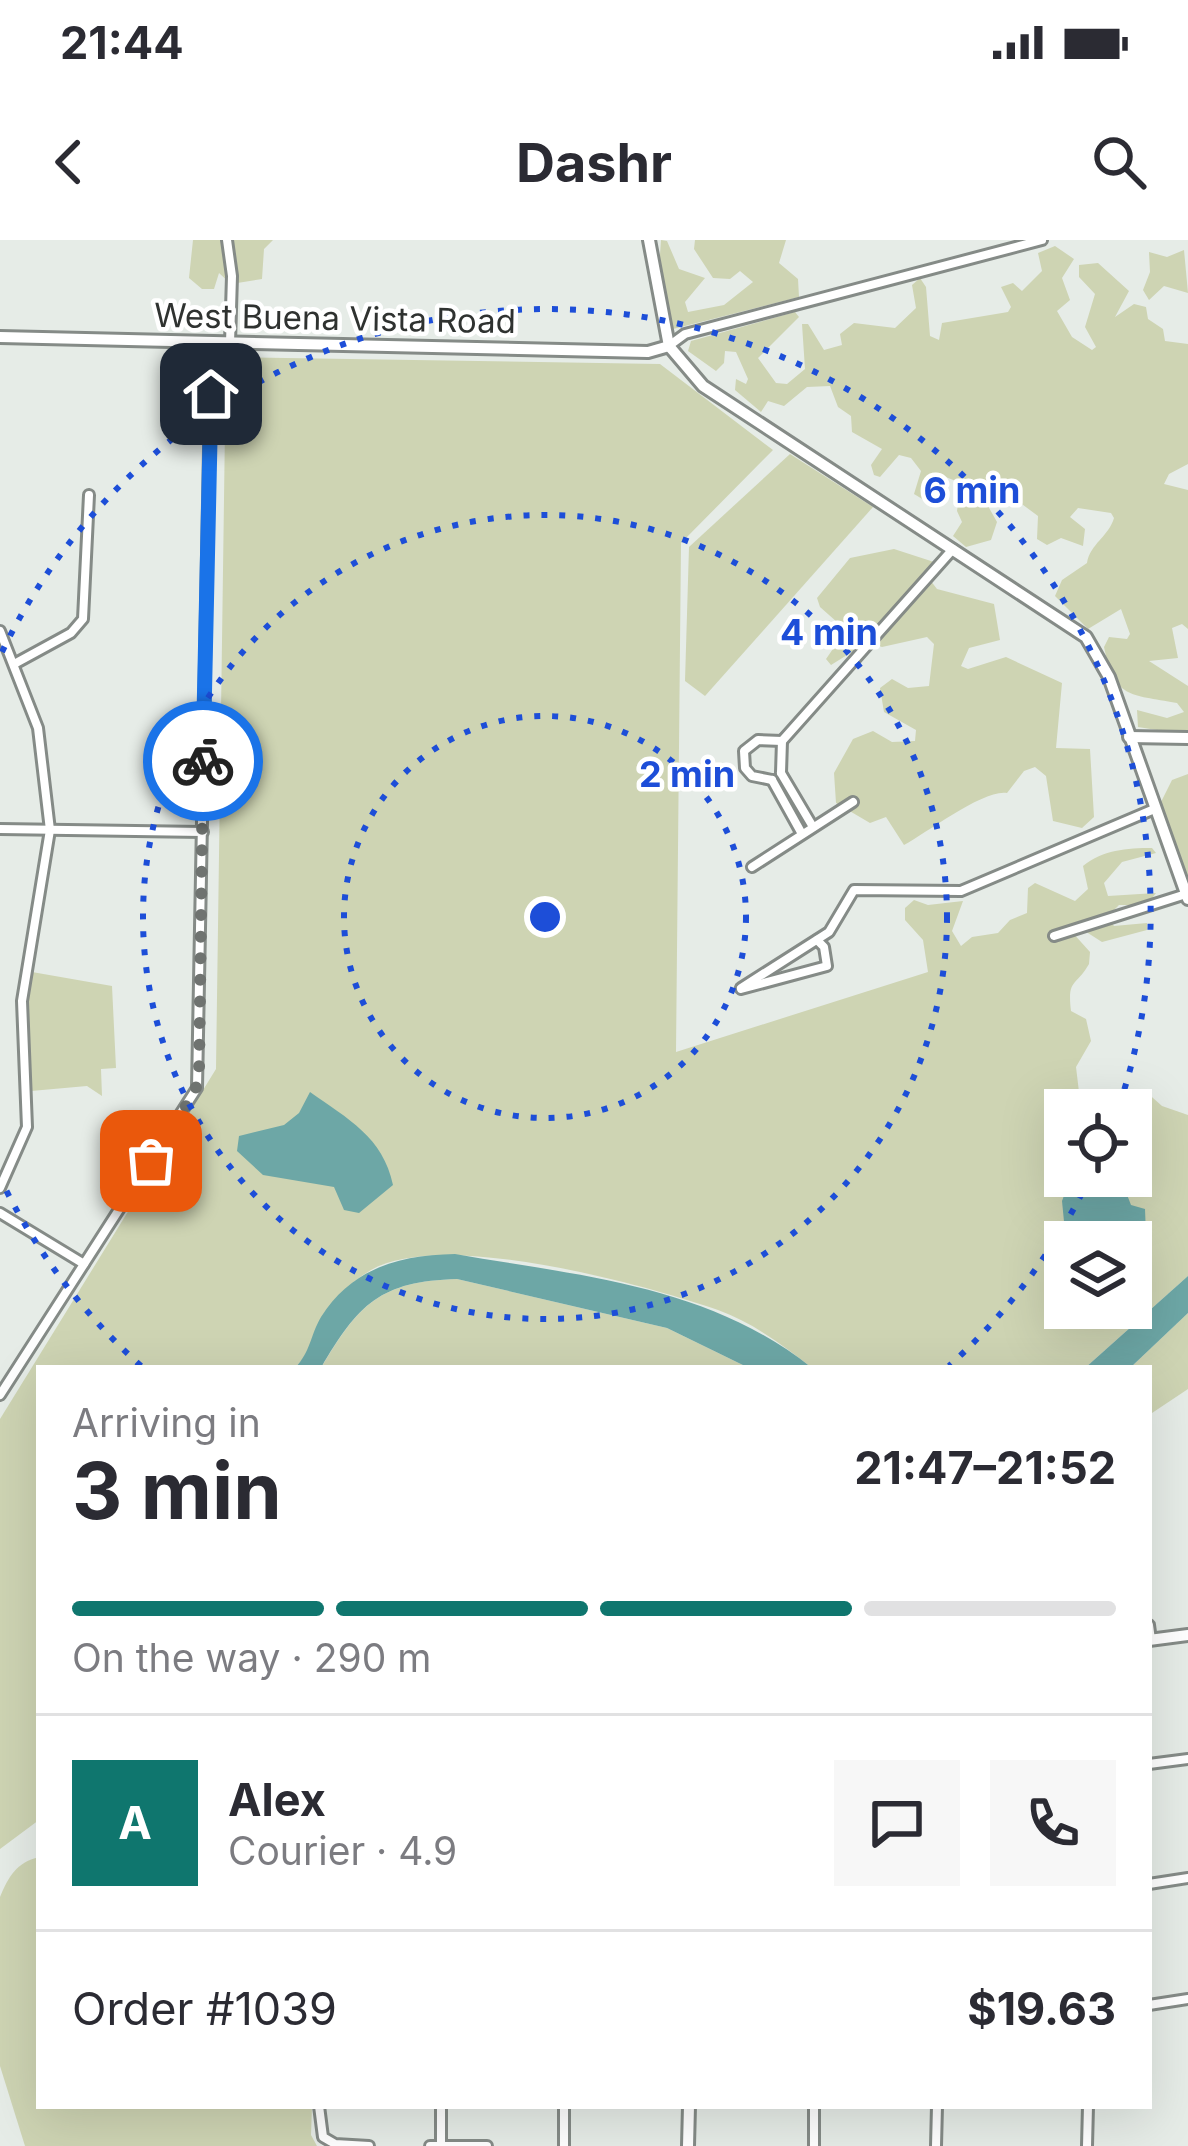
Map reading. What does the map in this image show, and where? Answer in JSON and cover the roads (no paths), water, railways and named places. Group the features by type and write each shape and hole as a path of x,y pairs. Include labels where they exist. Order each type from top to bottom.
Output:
{"main road":[{"path":"649,240 669,346 714,395 954,548 1092,643 1187,896"},
{"name":"West Buena Vista Road","path":"0,337 648,352 669,346"},
{"path":"1129,737 1188,738"},
{"path":"1152,1640 1188,1635"},
{"path":"688,2109 688,2146"}],"street":[{"path":"226,240 232,276 230,343"},
{"path":"669,346 707,328 1042,240"},
{"path":"0,1395 195,1092 211,343"},
{"path":"16,663 71,633 83,620 88,495"},
{"path":"802,834 776,777 782,741 954,548"},
{"path":"0,631 16,663 43,746 50,830 22,1001 27,1127 0,1188"},
{"path":"776,777 752,776 745,768 745,751 758,740 782,741"},
{"path":"776,777 813,827"},
{"path":"752,867 853,802"},
{"path":"818,940 824,947 826,966 740,988 818,940 835,925 854,890 961,891 1152,810"},
{"path":"0,829 203,832"},
{"path":"1054,936 1187,896"},
{"path":"0,1213 85,1264"},
{"path":"1152,1764 1188,1759"},
{"path":"1152,1884 1188,1878"},
{"path":"1152,2005 1188,1999"},
{"path":"319,2109 322,2137 335,2144 369,2146"},
{"path":"441,2109 441,2146"},
{"path":"564,2109 564,2146"},
{"path":"814,2109 814,2146"},
{"path":"937,2146 938,2109"},
{"path":"1087,2146 1088,2109"},
{"path":"430,2146 487,2146"}],"water":[{"path":"310,1092 362,1131 388,1168 393,1185 359,1213 344,1210 334,1187 263,1175 237,1151 239,1136 284,1125 299,1113"},
{"path":"1063,1197 1128,1197 1131,1205 1145,1209 1145,1221 1064,1221"},
{"path":"455,1254 642,1288 730,1318 808,1365 743,1365 667,1328 457,1279 390,1291 360,1312 323,1365 297,1365 321,1317 347,1287 379,1268 415,1257"},
{"path":"1188,1276 1188,1313 1133,1365 1088,1365 1129,1329 1152,1329 1152,1308"}]}
